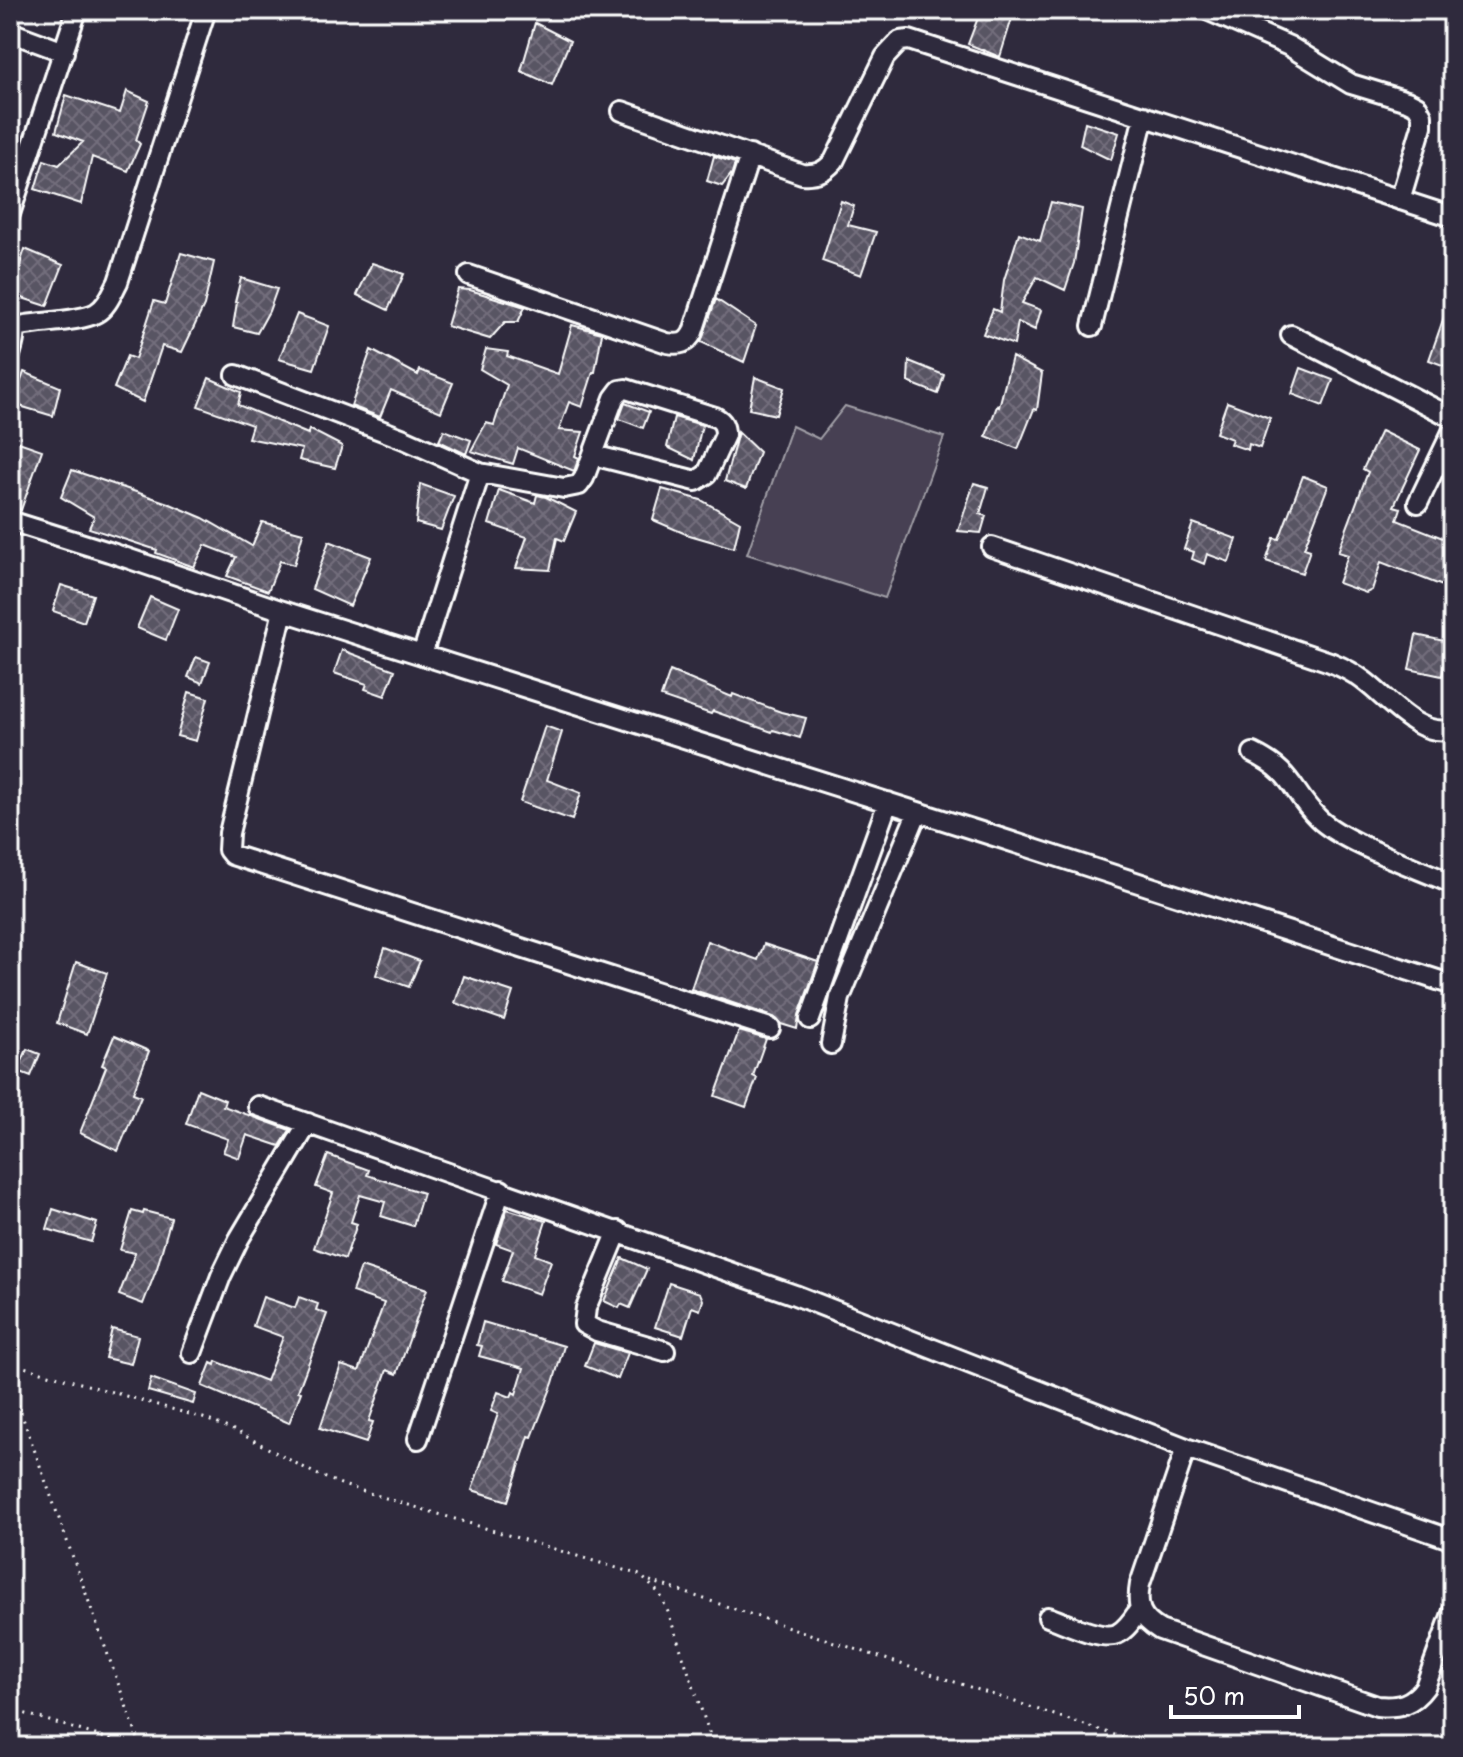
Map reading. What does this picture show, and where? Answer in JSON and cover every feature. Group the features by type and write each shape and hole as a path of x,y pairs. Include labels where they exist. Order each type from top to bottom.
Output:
{"street":[{"path":"10,214 18,164 64,52 77,10"},
{"path":"10,355 15,339 12,325 75,319 95,314 107,303 118,282 206,10"},
{"path":"1207,10 1289,46 1351,84 1417,106 1422,115 1422,126 1400,200"},
{"path":"10,32 64,52"},
{"path":"622,111 802,174 814,175 825,171 834,161 885,57 900,41 909,40 1453,217"},
{"path":"1092,326 1144,116"},
{"path":"469,275 667,343 683,343 689,340 693,332 750,155"},
{"path":"1291,335 1453,418"},
{"path":"236,375 404,439 480,473 572,488 584,478 614,398 620,390 626,389 715,417 722,421 725,428 725,435 707,474 696,481 593,455"},
{"path":"1418,503 1453,430"},
{"path":"422,655 480,473"},
{"path":"10,521 1453,985"},
{"path":"992,547 1330,662 1354,674 1398,709 1432,730 1453,729"},
{"path":"283,611 229,833 228,850 232,855 770,1028"},
{"path":"1253,753 1281,769 1318,818 1336,832 1453,884"},
{"path":"810,1019 888,802"},
{"path":"831,1044 840,998 917,813"},
{"path":"258,1106 618,1231 810,1301 1186,1448 1453,1540"},
{"path":"192,1353 221,1276 239,1239 308,1123"},
{"path":"418,1439 501,1190"},
{"path":"618,1231 586,1308 584,1324 597,1331 665,1351"},
{"path":"1186,1448 1140,1584 1139,1610 1144,1621 1160,1630 1377,1706 1393,1708 1418,1697 1425,1687 1453,1611"},
{"path":"1048,1617 1114,1636 1139,1610"}],"path":[{"path":"10,1363 203,1418 236,1431 316,1474 346,1486 624,1569 650,1581 1151,1747"},
{"path":"10,1382 138,1747"},
{"path":"650,1581 668,1612 714,1747"},
{"path":"10,1709 138,1747"}],"shaded area":[{"path":"845,406 944,437 885,598 747,554 792,426 819,439"}],"building":[{"path":"981,10 1006,10 1013,15 1000,57 968,44"},
{"path":"535,23 570,41 552,85 521,71"},
{"path":"127,91 149,101 136,140 140,144 128,171 92,157 81,204 35,189 44,160 59,165 83,142 56,132 66,95 120,113"},
{"path":"1085,122 1119,133 1111,160 1080,145"},
{"path":"714,156 735,163 722,186 707,181"},
{"path":"841,201 854,206 848,225 876,232 861,275 822,261"},
{"path":"1051,202 1082,209 1074,263 1065,290 1037,277 1022,303 1041,310 1035,330 1018,322 1014,345 983,334 993,309 1000,312 1004,280 1019,233 1040,241"},
{"path":"25,249 63,265 47,306 10,294"},
{"path":"181,253 214,262 204,306 182,352 162,346 143,402 114,388 127,356 135,359 154,301 165,304"},
{"path":"372,263 404,274 388,310 357,295"},
{"path":"241,278 277,289 257,333 233,327"},
{"path":"458,289 525,307 518,322 505,322 490,339 447,326"},
{"path":"1453,298 1453,369 1429,360"},
{"path":"716,299 756,326 744,362 701,342"},
{"path":"297,314 329,326 314,369 279,359"},
{"path":"572,325 602,333 595,372 582,407 569,402 559,430 583,432 574,471 518,448 513,464 471,451 486,423 494,425 507,385 480,369 486,349 508,352 507,356 558,374"},
{"path":"371,350 418,375 420,370 453,383 441,412 391,390 380,417 351,406"},
{"path":"1012,357 1042,373 1037,410 1034,409 1018,449 986,436 999,407"},
{"path":"909,361 944,375 938,394 908,382"},
{"path":"1301,368 1333,380 1323,406 1292,394"},
{"path":"24,372 60,387 53,416 13,404"},
{"path":"755,377 784,388 776,415 749,409"},
{"path":"209,378 241,392 238,405 308,434 309,429 342,446 335,468 299,460 302,449 248,438 252,425 198,406"},
{"path":"1227,402 1270,418 1260,448 1249,444 1248,450 1230,444 1232,439 1216,433"},
{"path":"625,403 649,412 643,428 619,419"},
{"path":"674,417 702,425 694,460 667,447"},
{"path":"444,430 471,440 466,454 439,441"},
{"path":"1381,431 1420,450 1394,506 1401,508 1397,520 1453,542 1453,590 1381,562 1372,590 1366,593 1338,583 1348,555 1338,552 1368,472 1363,469"},
{"path":"738,432 759,452 746,489 725,481"},
{"path":"10,439 42,450 21,510 10,506"},
{"path":"72,470 168,503 203,518 252,546 262,522 303,533 294,565 280,561 268,591 227,576 236,557 205,545 194,567 156,553 157,550 89,528 94,517 61,497"},
{"path":"1303,476 1328,486 1304,548 1310,550 1302,573 1266,561 1274,538 1279,539"},
{"path":"974,483 988,487 980,514 986,516 981,533 958,531"},
{"path":"420,484 454,496 441,530 416,523"},
{"path":"662,489 701,500 740,522 734,548 686,534 653,520"},
{"path":"499,490 535,503 537,495 546,497 576,512 564,541 557,538 550,570 516,568 527,537 489,524"},
{"path":"1193,523 1237,539 1229,562 1207,554 1204,564 1192,559 1194,552 1184,549"},
{"path":"329,541 371,557 350,606 312,589"},
{"path":"61,585 93,595 84,622 53,611"},
{"path":"150,597 178,609 166,640 137,628"},
{"path":"1416,635 1449,642 1442,676 1409,669"},
{"path":"342,650 395,670 385,696 365,689 367,684 334,673"},
{"path":"196,657 210,662 202,683 188,677"},
{"path":"670,671 732,697 733,694 806,718 800,738 661,697"},
{"path":"189,692 208,698 196,741 177,736"},
{"path":"545,726 562,732 547,780 581,793 572,820 520,802"},
{"path":"707,941 758,960 764,944 818,962 797,1029 781,1024 774,1017 691,989"},
{"path":"385,948 420,961 409,987 376,975"},
{"path":"76,962 107,973 87,1034 57,1023"},
{"path":"464,976 513,992 504,1020 455,1003"},
{"path":"739,1031 766,1039 746,1107 715,1096"},
{"path":"114,1036 149,1051 133,1093 141,1096 118,1151 80,1133 106,1067 102,1065"},
{"path":"27,1049 40,1054 31,1076 18,1071"},
{"path":"198,1089 225,1100 223,1106 290,1130 280,1146 247,1135 239,1158 223,1152 228,1139 186,1124"},
{"path":"328,1155 369,1170 367,1175 423,1193 413,1226 381,1216 385,1202 360,1195 351,1222 357,1224 345,1259 314,1248 333,1193 316,1187"},
{"path":"53,1209 97,1223 91,1242 47,1229"},
{"path":"507,1209 546,1221 535,1255 551,1261 539,1294 502,1281 513,1250 496,1244"},
{"path":"132,1211 171,1218 143,1304 119,1295 135,1253 120,1250"},
{"path":"622,1258 647,1269 630,1308 621,1304 619,1308 604,1301"},
{"path":"361,1267 427,1289 397,1374 387,1370 369,1421 373,1422 366,1443 320,1428 341,1365 359,1371 384,1303 352,1292"},
{"path":"669,1283 700,1293 703,1300 700,1310 692,1307 683,1336 655,1327"},
{"path":"263,1297 295,1308 299,1297 318,1304 316,1310 327,1314 289,1423 202,1386 211,1363 215,1365 216,1361 266,1381 283,1337 253,1326"},
{"path":"483,1322 564,1346 508,1501 472,1490 498,1414 491,1411 498,1392 511,1397 513,1392 516,1394 524,1368 479,1356 482,1346 477,1345"},
{"path":"112,1329 138,1336 131,1364 105,1358"},
{"path":"594,1343 628,1353 618,1379 585,1366"},
{"path":"151,1378 196,1394 193,1404 148,1391"}]}
